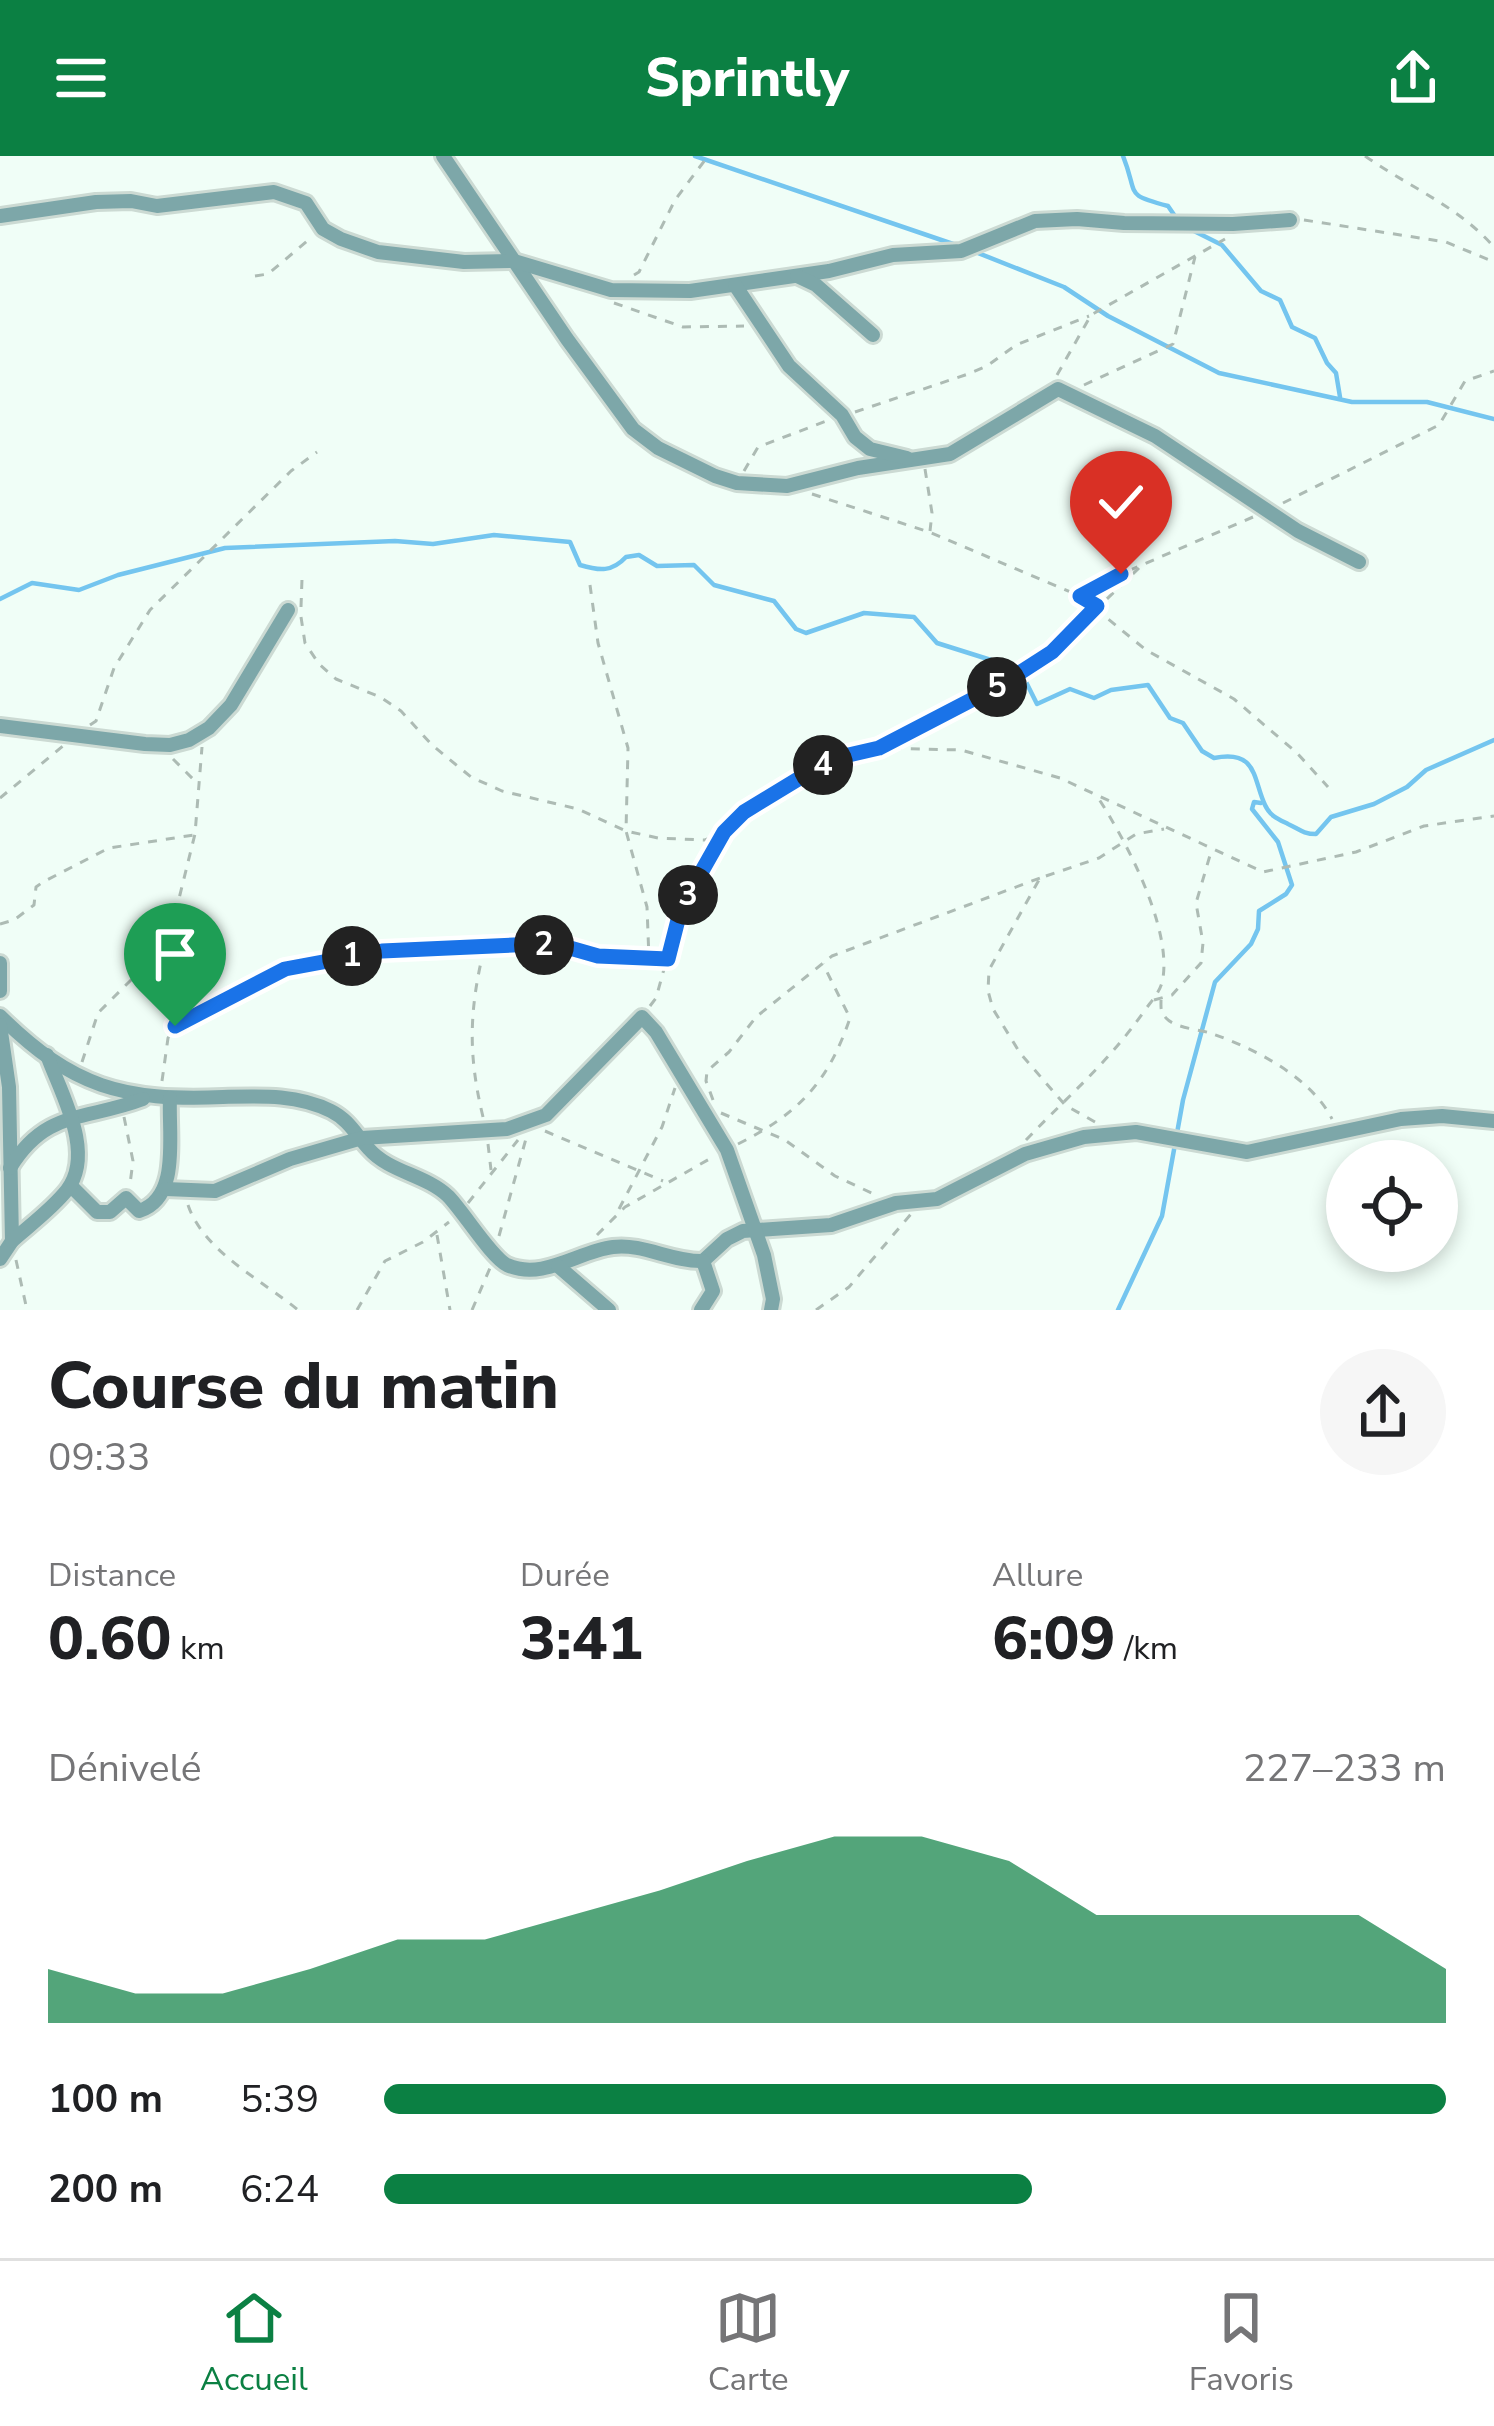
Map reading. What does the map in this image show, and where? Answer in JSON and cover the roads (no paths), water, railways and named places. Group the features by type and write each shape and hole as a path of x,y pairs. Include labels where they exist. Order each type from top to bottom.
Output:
{"street":[{"path":"443,156 633,429 658,448 737,483 787,486 858,468 924,460 976,441 1058,389 1186,454 1268,511 1359,562"},
{"path":"0,216 96,202 158,206 274,192 306,203 323,229 378,252 464,262 514,260 611,296 690,291 797,276 893,255 961,250 1035,221 1233,224 1290,220"},
{"path":"797,276 816,285 873,335"},
{"path":"735,285 803,382 842,415 864,446 924,460"},
{"path":"0,725 145,744 190,740 231,705 288,610"},
{"path":"0,963 0,991"},
{"path":"0,1016 46,1055 110,1091 159,1098 277,1096 332,1112 381,1158 451,1198 511,1266 558,1266 618,1246 683,1262 703,1261 727,1239 754,1228 831,1225 896,1203 951,1194 1025,1154 1058,1142 1118,1134 1157,1135 1246,1152 1421,1118 1494,1121"},
{"path":"166,1189 214,1191 290,1159 362,1138 527,1128 642,1017 656,1032 725,1146 770,1282 770,1310"},
{"path":"0,1025 9,1088 11,1241"},
{"path":"0,1258 11,1241 71,1186 77,1158 72,1118 46,1055"},
{"path":"10,1168 39,1130 159,1098"},
{"path":"71,1186 97,1212 110,1212 126,1198 134,1209 145,1210 166,1189 159,1098"},
{"path":"701,1310 713,1291 703,1261"},
{"path":"558,1266 609,1310"}],"waterway":[{"path":"695,156 956,245"},
{"path":"1123,156 1135,192 1168,206 1179,222"},
{"path":"1188,228 1222,245 1261,291 1280,300 1292,327 1315,338 1336,373 1340,397"},
{"path":"973,251 1064,287 1108,316 1219,373 1352,402 1427,402 1494,419"},
{"path":"0,599 32,583 79,590 118,575 225,548 395,541 433,544 494,535 570,542 580,565 594,568 611,568 626,557 639,555 657,566 694,565 714,585 774,601 796,629 806,633 864,613 914,617 937,643 1022,674 1037,704 1070,689 1094,698 1111,690 1148,685 1170,718 1183,723 1202,751 1214,758 1228,756 1246,762 1269,812 1312,834 1331,817 1374,804 1407,787 1426,770 1494,740"},
{"path":"1118,1310 1162,1216 1183,1100 1215,982 1251,944 1259,911 1292,885 1278,842 1252,809 1254,802 1261,803"}]}
